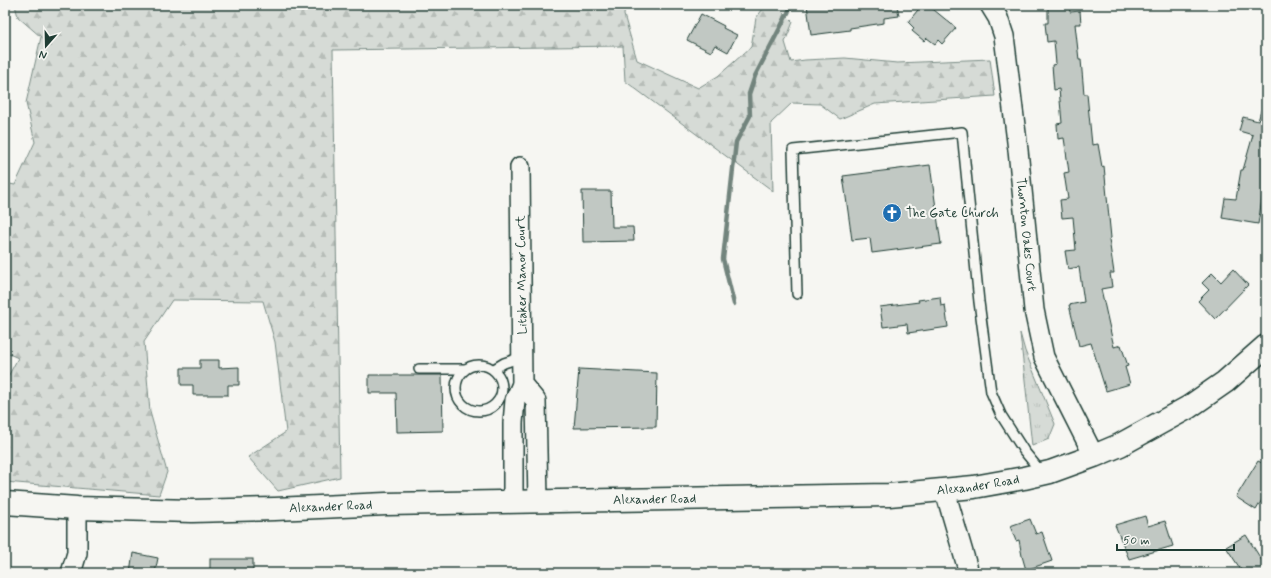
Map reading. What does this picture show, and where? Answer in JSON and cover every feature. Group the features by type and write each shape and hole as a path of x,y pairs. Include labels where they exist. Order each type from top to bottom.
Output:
{"street":[{"name":"Thornton Oaks Court","path":"990,5 998,18 1004,36 1018,150 1034,310 1044,357 1094,456"},
{"name":"Litaker Manor Court","path":"513,502 525,436 536,401 522,384 520,167"},
{"name":"Alexander Road","path":"5,503 77,508 237,510 386,504 889,495 945,491 974,487 1042,473 1094,456 1120,445 1189,407 1225,382 1266,346"},
{"name":"Litaker Manor Court","path":"525,436 538,501"},
{"path":"945,491 969,573"},
{"path":"71,573 77,553 77,508"}],"lane":[{"path":"797,294 793,150 962,132 979,302 991,392 1001,415 1024,451 1042,473"},
{"path":"494,369 504,363 522,357"},
{"path":"471,365 486,365 494,369 498,375 502,382 502,390 496,404 490,409 475,411 468,409 457,398 455,382 464,369 471,365"},
{"path":"420,369 464,369"}],"green space":[{"path":"15,5 625,5 624,15 637,60 698,88 718,76 751,47 756,18 766,5 776,5 793,22 785,42 791,62 845,58 897,63 990,59 995,96 875,104 840,119 820,104 792,103 771,123 773,191 625,81 623,46 333,50 340,477 278,491 248,457 286,432 275,342 263,301 172,300 144,342 150,412 167,472 159,495 5,482 5,382 18,358 5,352 5,183 15,185 35,142 26,103 41,37 18,17"},
{"path":"1020,333 1025,351 1055,424 1049,439 1032,446"}],"building":[{"path":"807,5 897,5 899,16 884,18 884,23 850,28 850,30 811,35"},
{"path":"922,5 928,5 956,28 942,44 938,40 935,44 927,38 924,41 912,31 914,28 908,22"},
{"path":"1048,5 1069,5 1070,12 1080,11 1081,24 1075,24 1079,60 1081,60 1084,94 1087,94 1092,145 1098,144 1102,167 1104,166 1111,238 1109,239 1114,273 1110,273 1112,287 1101,289 1114,347 1121,345 1128,366 1125,367 1130,384 1106,391 1091,343 1079,346 1069,305 1084,302 1079,267 1068,269 1065,251 1076,250 1073,217 1062,218 1060,200 1068,199 1064,173 1069,172 1064,138 1058,139 1057,124 1062,123 1059,89 1054,90 1052,65 1056,64 1054,41 1047,42 1045,23 1048,23"},
{"path":"701,14 724,26 723,28 737,35 728,52 715,45 711,52 687,40"},
{"path":"1263,104 1266,104 1266,173 1258,224 1222,218 1225,198 1236,199 1241,170 1243,170 1253,135 1239,131 1243,117 1258,121"},
{"name":"The Gate Church","path":"930,165 941,244 872,253 870,238 852,240 843,176"},
{"path":"582,191 611,191 612,227 633,227 634,241 583,242"},
{"path":"1233,269 1248,285 1215,319 1198,301 1209,290 1202,283 1212,273 1221,282"},
{"path":"940,297 941,306 945,305 948,327 908,333 907,324 883,327 880,307 919,302 918,300"},
{"path":"200,360 219,360 219,368 239,367 239,385 228,385 228,395 193,395 193,385 181,385 181,368 200,368"},
{"path":"579,369 657,373 656,427 574,428"},
{"path":"369,375 442,375 443,431 397,432 396,393 369,393"},
{"path":"1258,461 1266,465 1266,493 1256,510 1236,497"},
{"path":"1145,516 1148,526 1165,521 1173,546 1129,559 1115,525"},
{"path":"1030,519 1036,534 1042,532 1052,561 1026,570 1019,540 1016,541 1010,526"},
{"path":"1246,535 1266,567 1266,573 1243,573 1226,547"},
{"path":"133,553 158,558 155,573 130,573"},
{"path":"210,559 253,559 253,573 210,573"}],"waterway":[{"path":"734,304 723,259 736,142 750,116 749,94 755,76 792,5"}],"place":[{"name":"The Gate Church","path":"892,213"}]}
